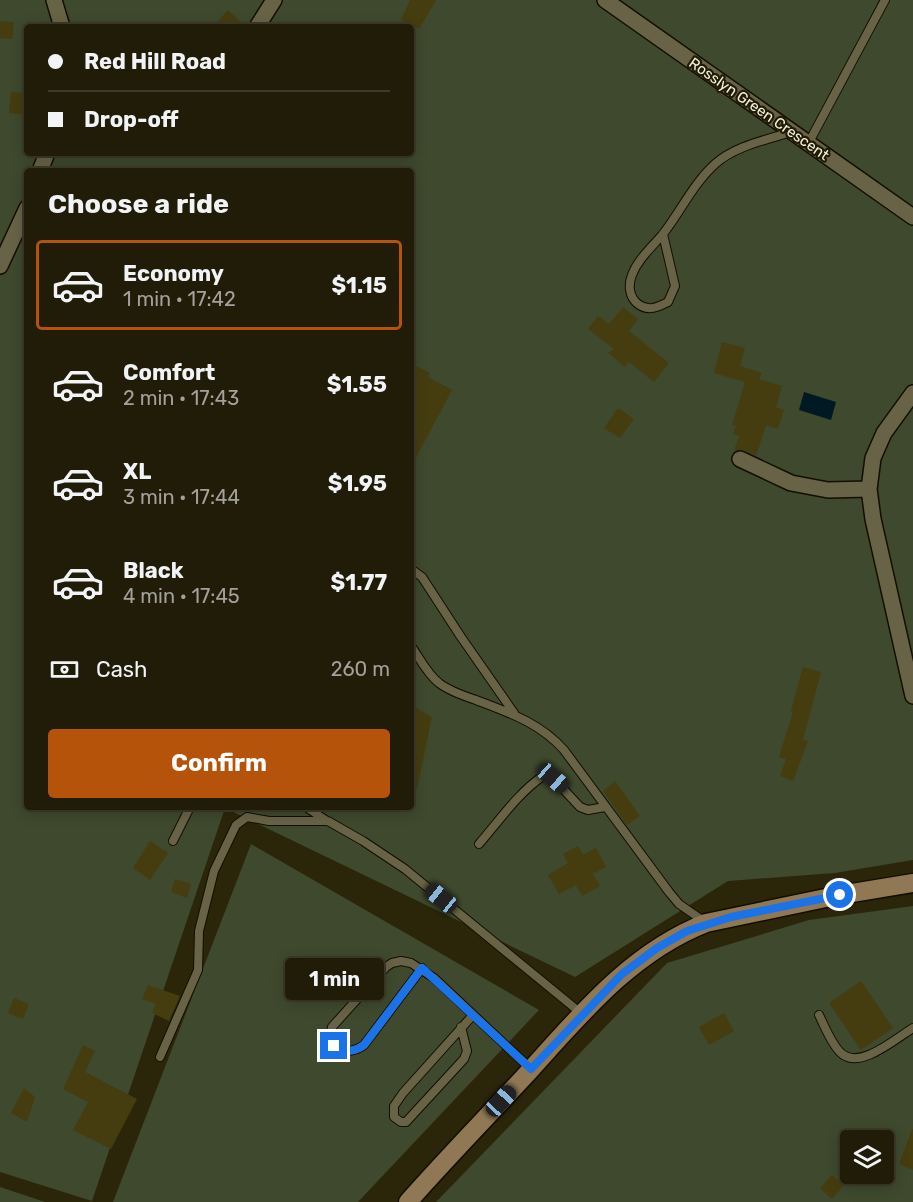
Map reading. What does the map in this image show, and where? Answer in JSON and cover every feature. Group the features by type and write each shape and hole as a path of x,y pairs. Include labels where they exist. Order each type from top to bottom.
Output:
{"main road":[{"path":"408,1202 582,1014 622,974 657,948 706,923 840,895 913,883"}],"street":[{"path":"54,0 61,24"},
{"path":"259,24 274,0"},
{"name":"Rosslyn Green Crescent","path":"605,0 913,217"},
{"path":"0,266 24,214"},
{"path":"913,393 884,433 873,458 869,489 873,519 910,666 913,696"},
{"path":"740,459 791,483 828,490 869,489"}],"lane":[{"path":"808,144 885,0"},
{"path":"663,234 675,286 668,302 653,309 639,305 632,297 629,286 632,275 643,256 663,234 699,181 717,162 748,145 792,132"},
{"path":"414,571 422,577 460,637 514,714"},
{"path":"414,650 441,684 514,714 550,734 679,904 706,923"},
{"path":"479,844 516,801 543,776 553,778 580,807 588,810 605,807"},
{"path":"173,841 188,810"},
{"path":"310,810 405,869 582,1014"},
{"path":"160,1057 198,970 199,931 214,871 236,825 247,817 270,821 328,822"},
{"path":"422,968 364,1045 351,1051 334,1046 331,1040 332,1027 386,967 401,961 422,968 531,1069"},
{"path":"461,1027 467,1051 464,1059 406,1122 401,1122 394,1117 394,1106 403,1093 461,1027 473,1015"},
{"path":"819,1016 840,1053 852,1059 863,1059 913,1028"}],"green space":[{"path":"0,0 913,0 913,860 835,873 728,881 575,977 229,810 414,810 414,168 24,168 24,810 224,810 92,1201 0,1172"},
{"path":"251,844 539,1010 358,1202 113,1202"},
{"path":"913,906 913,1202 436,1202 667,963 809,920"},
{"path":"0,1187 45,1202 0,1202"}],"water":[{"path":"804,392 836,402 831,420 799,410"}],"building":[{"path":"410,0 436,0 419,29 414,24 401,20"},
{"path":"228,10 244,24 216,24"},
{"path":"0,21 14,22 12,39 0,38"},
{"path":"11,92 24,93 24,115 9,113"},
{"path":"623,307 638,319 629,331 669,363 654,382 629,362 625,367 608,353 614,349 588,329 598,316 609,324"},
{"path":"722,342 745,348 740,366 762,373 759,379 782,386 776,407 784,410 778,429 766,425 756,456 744,450 734,451 739,436 733,434 736,426 732,425 745,382 714,373"},
{"path":"416,366 430,373 428,377 452,390 414,461 414,370"},
{"path":"618,408 634,419 620,438 604,428"},
{"path":"803,667 821,672 803,740 808,741 793,781 780,776 786,759 779,757 793,712 791,711"},
{"path":"414,707 432,717 417,789 414,788"},
{"path":"615,781 640,816 627,825 603,791"},
{"path":"150,841 168,853 150,880 133,868"},
{"path":"578,846 583,855 596,848 606,867 593,874 600,886 582,896 576,885 559,894 548,875 568,863 563,854"},
{"path":"175,879 191,884 187,898 171,892"},
{"path":"861,981 893,1028 861,1050 829,1003"},
{"path":"148,985 180,996 169,1021 152,1013 156,1004 142,999"},
{"path":"14,998 29,1004 23,1019 8,1013"},
{"path":"724,1013 734,1031 709,1045 699,1027"},
{"path":"83,1045 95,1051 85,1072 137,1099 111,1149 73,1130 88,1102 63,1089"},
{"path":"24,1088 35,1097 27,1122 11,1113"},
{"path":"913,1130 913,1170 899,1164"},
{"path":"832,1175 844,1185 832,1199 820,1188"}],"route":[{"path":"334,1046 351,1051 364,1045 422,968 531,1069 622,974 657,948 687,931 706,923 731,917 840,895"}]}
